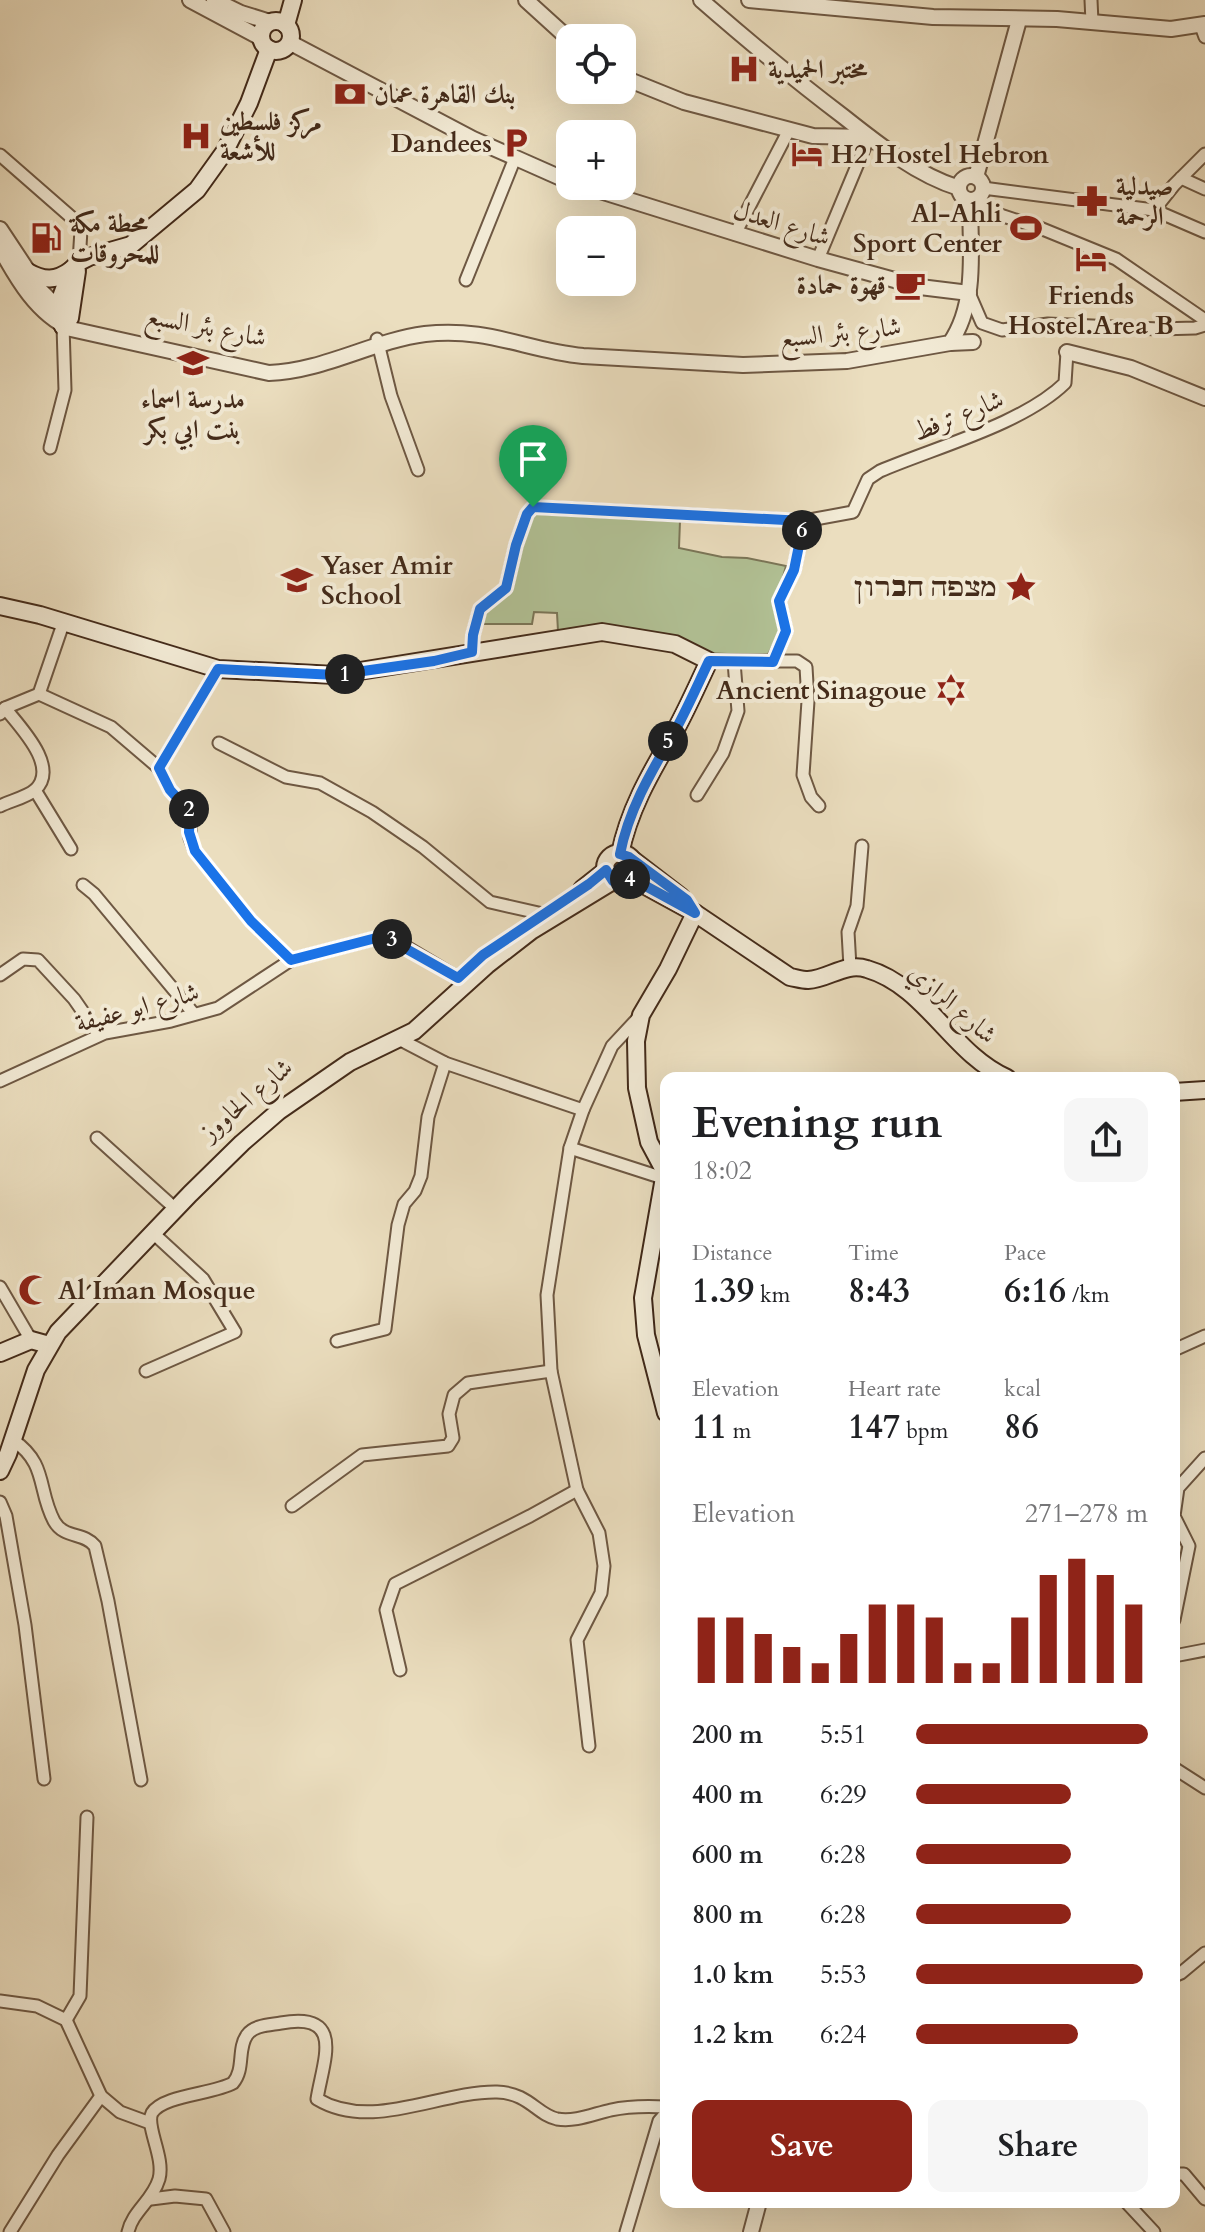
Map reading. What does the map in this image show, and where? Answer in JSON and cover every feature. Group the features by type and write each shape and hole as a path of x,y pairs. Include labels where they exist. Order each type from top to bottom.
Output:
{"main road":[{"path":"278,23 282,0"},
{"path":"28,272 36,277 55,279 75,266 131,245 197,190 225,151 243,115 265,44 262,29 278,23 293,0"},
{"path":"265,44 278,50 289,42 290,32 278,23"},
{"path":"63,317 75,266"},
{"path":"0,606 40,615 218,669 335,675 602,632 675,644 709,661 676,730 650,772 624,835 627,857 635,870 631,878 623,883 610,876"},
{"path":"610,876 608,861 627,857 687,900 695,913"},
{"path":"0,1353 40,1342 58,1332 200,1183 279,1111 350,1062 427,1022 487,965 610,876"},
{"name":"شارع الحاووز","path":"0,1471 26,1371 40,1342 67,1309 202,1167 292,1089 357,1048 405,1025 424,1012 483,955 589,884 610,876"},
{"path":"631,878 695,913 790,977 806,980 819,978 850,967"},
{"path":"660,1164 649,1142 637,1088 636,1041 641,1015 695,913"},
{"name":"شارع الرازي","path":"850,967 864,967 901,985 970,1052 998,1072"},
{"path":"1180,1092 1205,1090"},
{"path":"660,1202 643,1298 646,1335 660,1390"}],"street":[{"path":"190,0 265,44"},
{"path":"214,0 241,13 278,23"},
{"path":"526,0 556,27"},
{"path":"701,0 777,66 899,157 959,188 961,195 982,209 1116,259 1205,323 1195,328 1048,324 1002,330 982,323 969,293"},
{"path":"749,0 933,17 1204,29"},
{"path":"933,17 935,0"},
{"path":"1091,0 1092,22"},
{"path":"971,200 979,197 979,183 1019,20"},
{"path":"289,42 556,176"},
{"path":"636,83 684,102 813,136 869,137"},
{"path":"735,234 789,130"},
{"path":"818,259 869,137"},
{"path":"1154,210 1205,154"},
{"path":"0,155 79,224 81,230 75,266"},
{"path":"466,280 515,158"},
{"path":"959,188 965,178 979,183 1154,210 1205,232"},
{"path":"1181,178 1205,189"},
{"name":"شارع العدل","path":"628,200 920,287 969,293"},
{"path":"950,343 957,334 969,293 971,200"},
{"path":"0,229 63,317 65,390 50,448"},
{"name":"شارع بئر السبع","path":"0,248 24,288 49,315 63,317 94,336 269,373 295,371 421,327 501,330 565,346 583,356 743,365 847,361 950,343 973,342"},
{"path":"378,342 391,396 418,470"},
{"path":"1067,352 1131,368 1205,398"},
{"name":"شارع ترفط","path":"804,521 853,512 868,479 880,471 1016,416 1052,396 1065,383 1067,352"},
{"path":"472,652 480,609 506,588 516,545 527,514 533,507 804,521 794,570 779,601 786,631 773,662"},
{"path":"0,806 35,790 43,775 42,757 3,711 39,694 63,624"},
{"path":"709,661 797,661 806,667 808,701 803,775 811,797 819,806"},
{"path":"697,795 723,753 738,711 734,662"},
{"path":"159,768 218,669"},
{"path":"39,694 111,727 159,768 170,790 190,812 189,832 195,851 251,921 291,960"},
{"path":"219,743 286,777 320,783 372,812 423,847 485,899 543,914"},
{"path":"35,790 71,849"},
{"path":"850,967 848,932 857,906 862,846"},
{"path":"83,885 94,894 194,1014"},
{"name":"شارع ابو عفيفة","path":"0,1081 99,1035 218,1008 291,960 376,938 387,938 458,978"},
{"path":"0,975 23,959 38,960 74,999 99,1035"},
{"path":"589,1746 577,1640 601,1593 604,1566 599,1533 577,1490 551,1371 547,1295 570,1148 583,1110 612,1046 641,1015"},
{"path":"399,1039 445,1063 583,1110"},
{"path":"337,1341 385,1329 398,1225 404,1204 415,1191 421,1176 428,1117 445,1063"},
{"path":"97,1138 169,1203"},
{"path":"570,1148 660,1173"},
{"path":"146,1371 235,1332 203,1279 153,1233"},
{"path":"0,1287 40,1342"},
{"path":"1180,1347 1205,1336"},
{"path":"292,1506 362,1455 448,1446 453,1438 449,1414 454,1395 468,1383 551,1371"},
{"path":"6,1443 33,1458 54,1521 62,1531 90,1539 95,1546 141,1780"},
{"path":"1180,1486 1205,1458"},
{"path":"400,1670 386,1610 395,1584 577,1490"},
{"path":"0,1502 6,1516 25,1625 44,1779"},
{"path":"1180,1528 1189,1546 1180,1590"},
{"path":"1180,1655 1205,1650"},
{"path":"1180,1772 1205,1788"},
{"path":"66,2020 80,1996 87,1817"},
{"path":"1180,1973 1205,1953"},
{"path":"0,2001 37,2006 66,2020 101,2096 120,2112 150,2123"},
{"path":"128,2232 129,2222 151,2199 160,2177 158,2145 150,2123 152,2113 160,2105 233,2083 240,2071 244,2039 253,2029 294,2021 315,2024 324,2032 328,2049 317,2099 353,2111 392,2109 493,2092 512,2093 555,2119 581,2119 638,2106 660,2109"},
{"path":"10,2232 58,2155 101,2096"},
{"path":"626,2232 660,2119"},
{"path":"1180,2174 1184,2174 1205,2199"},
{"path":"151,2199 193,2196 206,2199 224,2232"},
{"path":"751,2232 757,2208"},
{"path":"1134,2208 1154,2232"}],"green space":[{"path":"553,511 680,521 679,548 786,566 774,609 781,631 767,656 706,653 613,627 558,631 557,613 534,612 532,624 480,624 489,608 509,593 524,529 536,514"}],"place":[{"name":"مختبر الحميدية","path":"744,69"},
{"name":"بنك القاهرة عمان","path":"350,94"},
{"name":"مركز فلسطين للأشعة","path":"196,136"},
{"name":"Dandees","path":"516,143"},
{"name":"H2 Hostel Hebron","path":"807,154"},
{"name":"صيدلية الرحمة","path":"1092,201"},
{"name":"Al-Ahli Sport Center","path":"1026,228"},
{"name":"محطة مكة للمحروقات","path":"46,238"},
{"name":"Friends Hostel.Area B","path":"1091,259"},
{"name":"قهوة حمادة","path":"910,285"},
{"name":"مدرسة اسماء بنت ابي بكر","path":"193,363"},
{"name":"Yaser Amir School","path":"297,580"},
{"name":"מצפה חברון","path":"1021,587"},
{"name":"Ancient Sinagoue","path":"951,690"},
{"name":"Al Iman Mosque","path":"34,1290"}],"route":[{"path":"533,507 804,521 794,570 779,601 786,631 773,662 709,661 676,730 650,772 624,835 620,854 629,857 687,900 695,913 631,878 623,883 613,881 606,870 483,955 458,978 393,939 381,937 291,960 251,921 195,851 189,832 190,812 170,790 159,768 218,669 335,675 434,661 472,652 480,609 506,588 516,545 527,514 533,507"}]}
